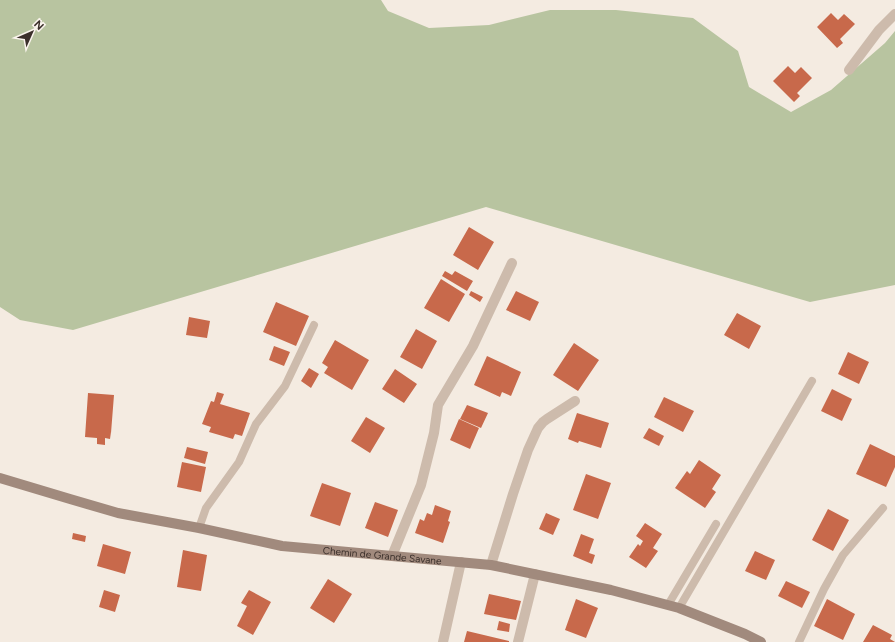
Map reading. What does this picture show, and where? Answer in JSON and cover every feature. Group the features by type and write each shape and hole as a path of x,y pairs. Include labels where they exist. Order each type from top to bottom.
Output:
{"street":[{"path":"849,70 879,30 895,14"},
{"path":"392,556 421,485 434,434 438,405 473,346 512,263"},
{"path":"491,565 528,450 538,428 543,422 575,401"},
{"name":"Chemin de Grande Savane","path":"0,478 118,513 199,528 282,546 491,565 611,590 679,608 745,634 761,642"},
{"path":"442,642 461,562"},
{"path":"518,642 535,574"}],"lane":[{"path":"199,528 206,508 239,462 256,424 285,386 314,326"},
{"path":"679,608 812,381"},
{"path":"799,642 824,589 843,555 883,508"},
{"path":"668,605 716,524"}],"green space":[{"path":"0,0 381,0 388,11 429,28 489,25 550,10 616,10 693,18 738,51 749,87 791,112 831,90 885,43 895,31 895,285 810,302 486,207 73,330 20,320 0,307"}],"building":[{"path":"831,13 838,20 844,14 855,24 840,39 843,43 837,48 817,27"},
{"path":"788,66 795,73 801,67 812,78 797,93 800,96 794,102 773,81"},
{"path":"469,227 494,242 478,270 453,255"},
{"path":"445,271 452,275 455,271 473,281 467,291 442,276"},
{"path":"441,279 465,294 449,322 424,308"},
{"path":"471,291 483,297 480,302 469,295"},
{"path":"516,291 539,302 530,321 506,310"},
{"path":"276,302 309,316 296,346 263,332"},
{"path":"737,313 761,326 749,349 724,335"},
{"path":"189,317 210,321 207,338 186,335"},
{"path":"416,329 437,341 422,369 400,357"},
{"path":"335,340 369,360 352,390 324,373 328,367 322,363"},
{"path":"574,343 599,360 578,391 553,375"},
{"path":"274,346 290,352 284,366 269,360"},
{"path":"848,352 869,362 859,384 838,374"},
{"path":"487,356 521,372 511,396 502,392 500,397 474,385"},
{"path":"309,368 319,374 311,388 301,381"},
{"path":"395,369 417,384 404,403 382,389"},
{"path":"832,389 852,399 842,421 821,411"},
{"path":"217,392 224,394 220,404 250,413 242,436 235,434 233,439 209,432 211,427 202,424 211,401 214,402"},
{"path":"88,393 114,395 110,439 105,438 105,445 97,444 97,438 85,437"},
{"path":"664,397 694,411 683,432 654,417"},
{"path":"467,405 488,413 481,428 460,419"},
{"path":"577,413 609,423 601,448 579,441 578,443 568,439"},
{"path":"366,417 385,428 370,453 351,441"},
{"path":"459,419 479,428 470,449 450,440"},
{"path":"649,428 664,436 659,446 643,438"},
{"path":"870,444 895,456 895,467 886,487 856,474"},
{"path":"187,447 208,452 205,464 184,458"},
{"path":"699,460 721,475 712,489 716,492 705,508 675,488 687,471 690,474"},
{"path":"182,462 206,467 201,492 177,487"},
{"path":"586,474 611,483 598,519 573,510"},
{"path":"322,483 351,493 340,526 310,516"},
{"path":"375,502 398,510 388,537 365,528"},
{"path":"435,505 451,511 448,521 450,522 443,543 415,533 420,519 424,521 427,513 432,515"},
{"path":"828,509 849,520 833,551 812,540"},
{"path":"546,513 560,519 553,535 539,529"},
{"path":"645,523 662,534 653,548 658,551 646,568 629,557 638,544 640,546 643,541 636,536"},
{"path":"73,533 86,536 85,542 72,539"},
{"path":"581,534 594,539 589,553 595,555 592,564 573,556"},
{"path":"103,544 131,552 125,574 97,566"},
{"path":"183,550 207,555 201,591 177,587"},
{"path":"755,551 775,560 766,580 745,571"},
{"path":"328,579 352,594 334,623 310,608"},
{"path":"786,581 810,592 802,608 778,596"},
{"path":"104,590 120,595 115,612 99,607"},
{"path":"249,590 271,602 253,635 237,626 247,606 241,603"},
{"path":"489,594 521,601 516,620 484,614"},
{"path":"576,599 598,608 586,638 565,630"},
{"path":"827,599 855,614 843,640 814,626"},
{"path":"499,621 510,624 509,632 497,630"},
{"path":"873,625 892,635 890,639 895,642 863,642"},
{"path":"467,631 509,641 509,642 464,642"}]}
